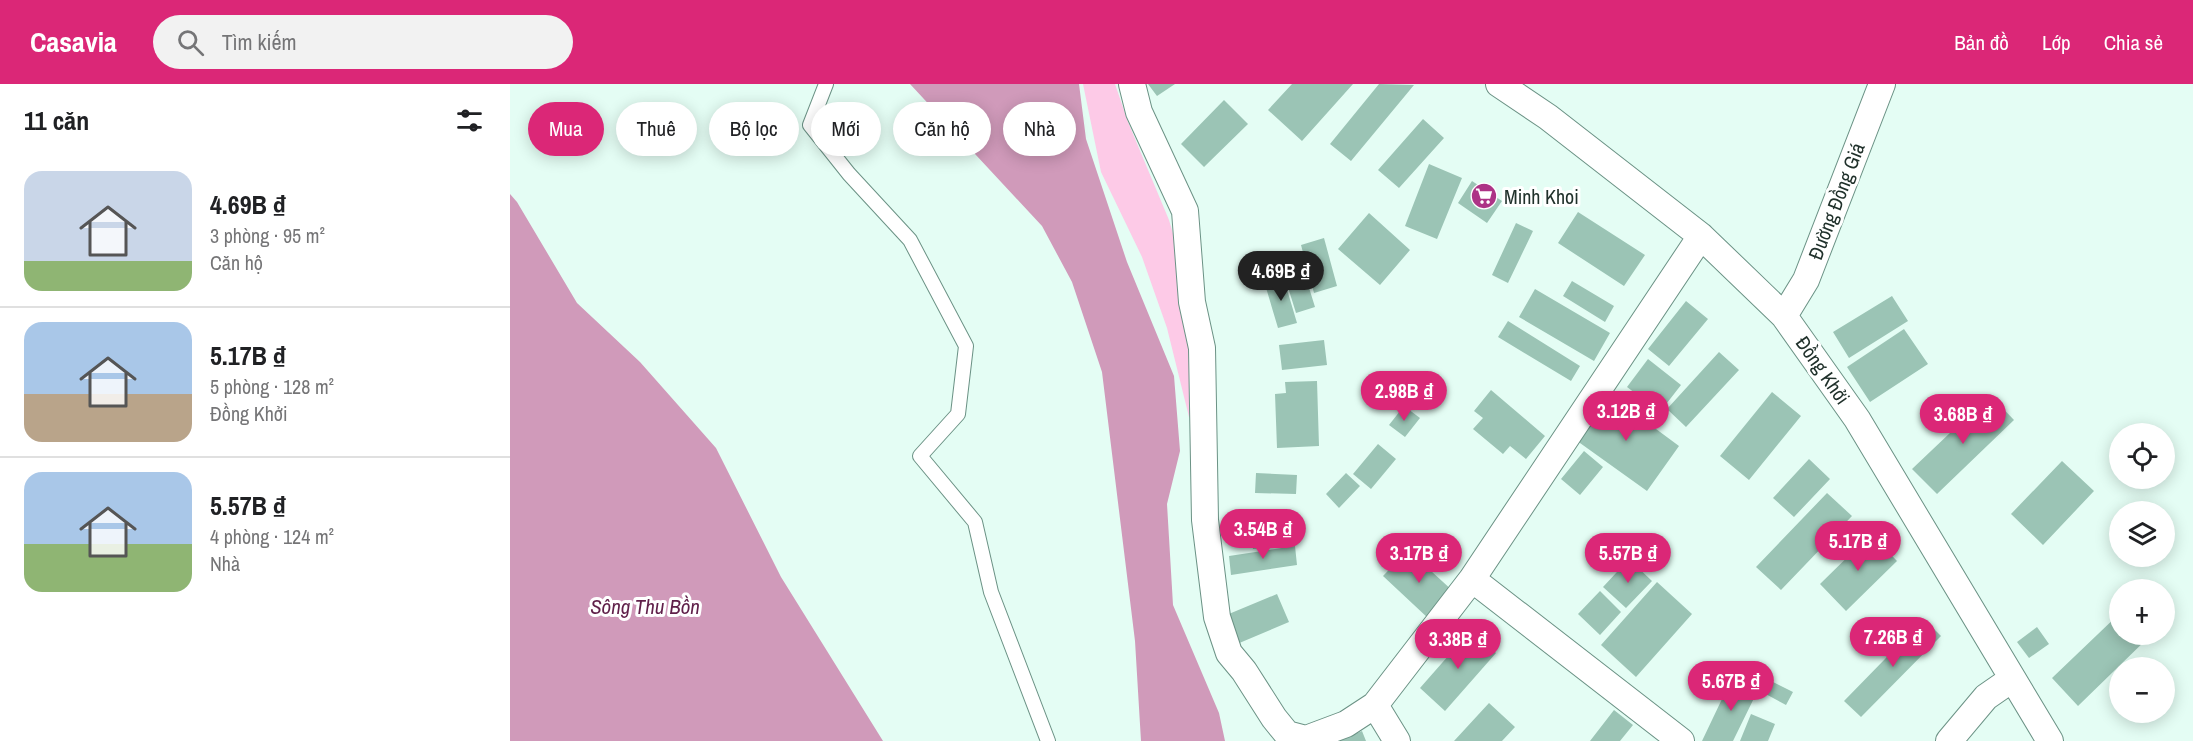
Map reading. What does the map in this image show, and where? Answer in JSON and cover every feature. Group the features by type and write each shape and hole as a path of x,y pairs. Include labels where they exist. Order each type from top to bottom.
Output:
{"street":[{"path":"1132,84 1138,112 1185,211 1192,302 1202,348 1205,520 1217,617 1229,653 1287,734 1306,739 1346,724 1375,705 1472,579 1701,236"},
{"name":"Đồng Khởi","path":"1499,84 1548,117 1701,236 1784,315 1857,419 2050,741"},
{"name":"Đường Đồng Giá","path":"1784,315 1806,280 1882,84"},
{"path":"1472,579 1681,741"},
{"path":"1949,741 1986,697 2012,679"},
{"path":"1375,705 1397,741"}],"lane":[{"path":"825,84 810,125 849,174 910,240 966,346 958,414 920,456 975,522 991,592 1048,741"}],"shaded area":[{"path":"1083,84 1115,84 1128,122 1169,220 1185,274 1201,423 1189,417 1167,328 1142,257 1101,172"}],"water":[{"path":"910,84 1079,84 1086,139 1127,262 1174,376 1180,451 1167,504 1173,605 1219,713 1225,741 1141,741 1135,641 1102,372 1072,282 1042,226 977,156 991,156 991,102 927,102"},
{"name":"Sông Thu Bồn","path":"510,194 577,303 640,362 716,448 781,577 883,741 510,741"}],"building":[{"path":"1148,84 1175,84 1157,96"},
{"path":"1292,84 1353,84 1302,141 1268,110"},
{"path":"1379,84 1414,85 1351,161 1330,144"},
{"path":"1224,100 1248,124 1204,167 1181,144"},
{"path":"1423,119 1444,138 1399,188 1378,170"},
{"path":"1429,164 1462,178 1437,239 1405,226"},
{"path":"1472,181 1502,201 1487,223 1458,203"},
{"path":"1578,212 1645,255 1624,286 1558,243"},
{"path":"1369,213 1410,250 1380,285 1338,249"},
{"path":"1516,223 1533,231 1508,283 1492,275"},
{"path":"1324,238 1337,286 1314,293 1301,245"},
{"path":"1301,262 1315,307 1296,313 1282,268"},
{"path":"1283,276 1297,323 1278,328 1264,281"},
{"path":"1572,281 1614,306 1605,322 1563,296"},
{"path":"1535,289 1610,333 1594,361 1519,317"},
{"path":"1892,296 1908,321 1849,358 1833,332"},
{"path":"1686,301 1708,319 1669,366 1648,349"},
{"path":"1508,321 1580,366 1571,381 1498,337"},
{"path":"1904,329 1928,364 1870,402 1847,367"},
{"path":"1324,340 1327,365 1282,370 1279,345"},
{"path":"1719,352 1739,370 1686,427 1667,409"},
{"path":"1648,359 1681,385 1660,412 1627,387"},
{"path":"1317,381 1319,446 1277,448 1275,394 1286,393 1285,382"},
{"path":"1491,390 1545,436 1526,459 1510,446 1503,454 1473,429 1483,418 1474,411"},
{"path":"1606,392 1679,446 1647,491 1573,438"},
{"path":"1772,392 1801,416 1749,480 1720,456"},
{"path":"1990,395 2014,420 1937,494 1912,469"},
{"path":"1404,406 1420,418 1405,437 1389,425"},
{"path":"1378,444 1396,459 1371,489 1353,474"},
{"path":"1584,451 1603,467 1580,495 1561,479"},
{"path":"1809,459 1830,479 1794,517 1773,498"},
{"path":"2062,461 2094,491 2043,545 2011,514"},
{"path":"1256,473 1297,475 1296,494 1255,493"},
{"path":"1346,473 1360,486 1339,508 1326,494"},
{"path":"1827,493 1852,516 1781,590 1756,567"},
{"path":"1285,523 1287,545 1253,549 1250,526"},
{"path":"1871,534 1897,561 1846,611 1820,584"},
{"path":"1295,546 1297,565 1231,575 1229,556"},
{"path":"1408,550 1454,592 1429,619 1383,576"},
{"path":"1629,559 1652,581 1626,608 1603,587"},
{"path":"1657,582 1692,614 1636,677 1601,645"},
{"path":"1600,591 1621,612 1600,635 1578,614"},
{"path":"1277,594 1289,622 1237,644 1224,616"},
{"path":"1924,619 1941,636 1861,717 1844,701"},
{"path":"2109,624 2109,645 2141,645 2128,657 2109,657 2109,676 2078,706 2052,678"},
{"path":"2037,627 2049,644 2029,658 2017,642"},
{"path":"1471,630 1496,653 1445,711 1420,688"},
{"path":"1732,678 1758,690 1733,741 1702,741"},
{"path":"1769,680 1793,692 1786,705 1762,692"},
{"path":"1489,703 1515,727 1502,741 1454,741"},
{"path":"1614,710 1633,725 1620,741 1590,741"},
{"path":"1751,714 1775,724 1768,741 1740,741"},
{"path":"1362,731 1366,741 1338,741"}],"place":[{"name":"Minh Khoi","path":"1484,196"}]}
